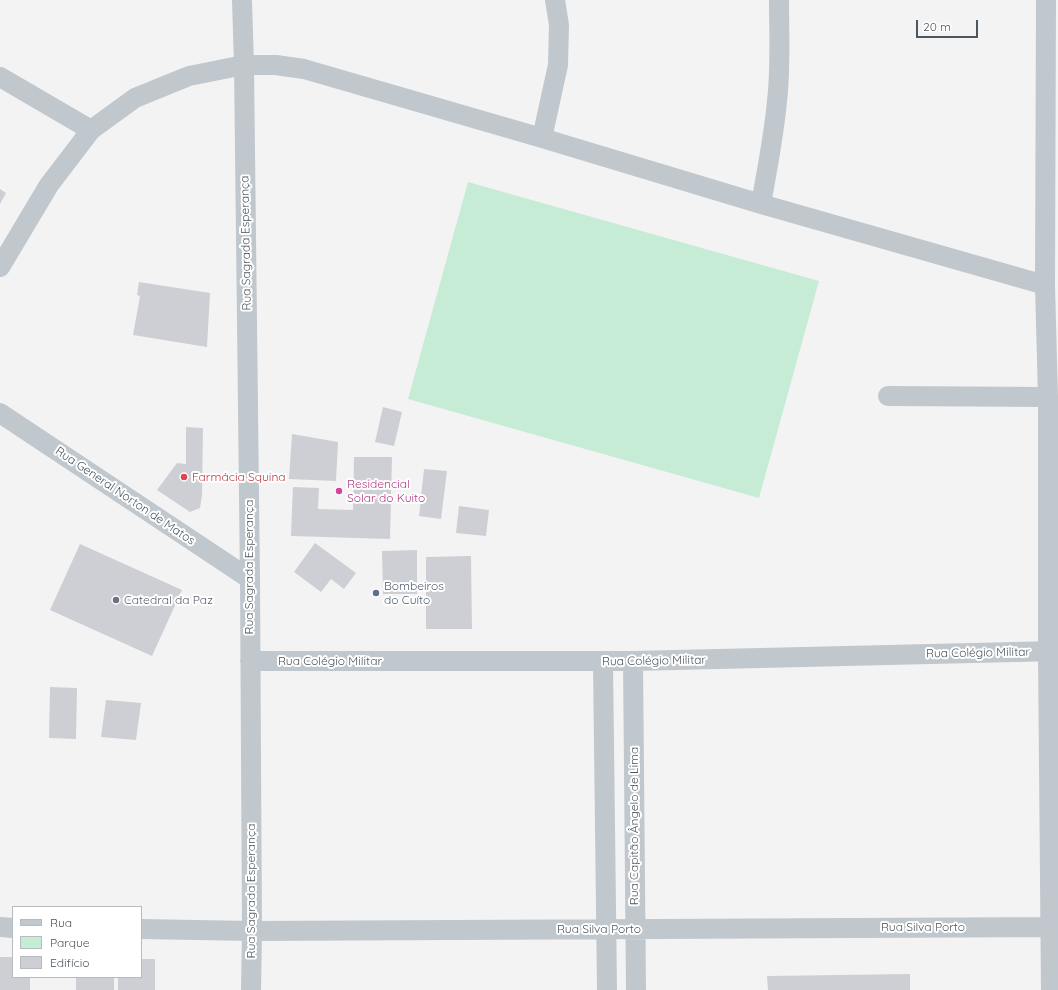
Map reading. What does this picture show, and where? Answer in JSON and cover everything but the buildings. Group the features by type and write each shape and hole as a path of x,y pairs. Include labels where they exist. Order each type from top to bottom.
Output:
{"street":[{"name":"Rua Sagrada Esperança","path":"242,0 250,578 251,990"},
{"path":"542,138 558,65 559,25 555,0"},
{"path":"761,204 772,144 777,100 780,52 779,0"},
{"path":"1046,0 1051,80 1045,285 1053,652 1054,927 1052,990"},
{"path":"0,267 49,185 91,130 135,98 189,76 244,64 276,65 304,69 542,138 761,204 1045,285"},
{"path":"0,77 91,130"},
{"path":"888,396 1048,397"},
{"name":"Rua General Norton de Matos","path":"0,413 250,578"},
{"name":"Rua Colégio Militar","path":"250,661 603,662 1053,652"},
{"name":"Rua Capitão Ângelo de Lima","path":"633,661 636,990"},
{"path":"603,662 607,990"},
{"path":"605,773 634,772"},
{"path":"0,927 12,928"},
{"name":"Rua Silva Porto","path":"142,930 252,931 606,928 1054,927"}],"green space":[{"path":"468,182 819,281 759,498 408,399"}],"place":[{"name":"Farmácia Squina","path":"184,477"},
{"name":"Residencial Solar do Kuito","path":"339,491"},
{"name":"Bombeiros do Cuíto","path":"376,593"},
{"name":"Catedral da Paz","path":"116,600"}]}
